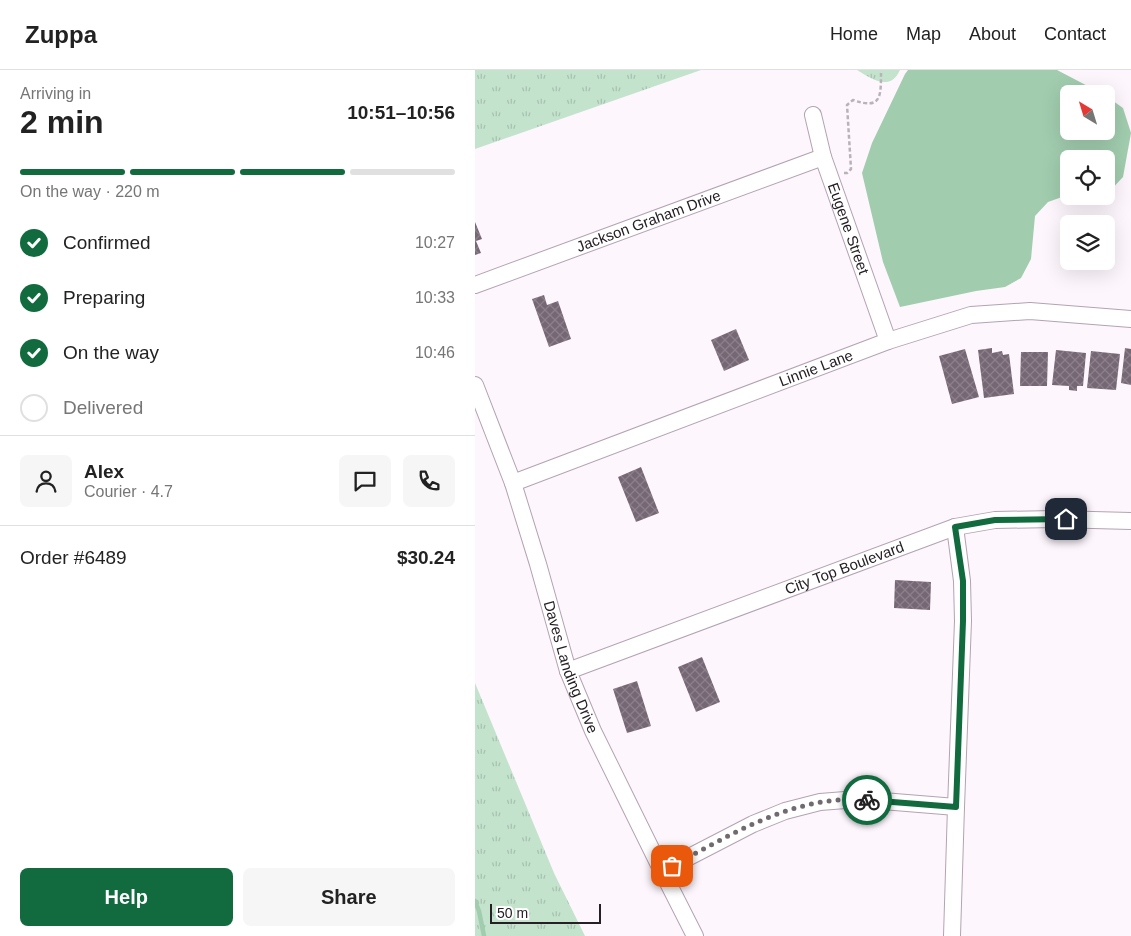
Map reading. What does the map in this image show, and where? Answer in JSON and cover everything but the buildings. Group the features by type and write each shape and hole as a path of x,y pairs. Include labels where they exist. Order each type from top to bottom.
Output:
{"street":[{"name":"Eugene Street","path":"813,115 823,157 888,340"},
{"name":"Jackson Graham Drive","path":"475,285 823,157"},
{"name":"Linnie Lane","path":"513,483 888,340 971,315 1030,311 1131,318"},
{"name":"Daves Landing Drive","path":"475,385 513,483 568,672 593,731 695,936"},
{"name":"City Top Boulevard","path":"568,672 955,527 995,520 1131,521"},
{"path":"952,936 963,621 963,581 955,527"},
{"path":"661,871 753,824 785,811 820,802 858,799 956,807"}],"path":[{"path":"842,173 847,173 851,169 847,105 853,100 870,104 877,100 881,94 881,73"}],"green space":[{"path":"475,70 701,70 475,149"},
{"path":"857,70 900,70 891,81 880,82"},
{"path":"475,683 554,873 585,936 475,936"}],"shaded area":[{"path":"908,70 1057,70 1086,85 1060,85 1060,140 1115,140 1115,102 1123,108 1131,133 1123,177 1115,186 1115,150 1060,150 1060,198 1048,202 1035,216 1031,259 1021,278 1005,287 900,307 883,262 862,173 872,143"}],"waterway":[{"path":"475,901 484,936"}],"way so far":[{"path":"672,866 753,824 785,811 820,802 867,800"}],"route":[{"path":"867,800 956,807 963,581 955,527 995,520 1066,519"}]}
